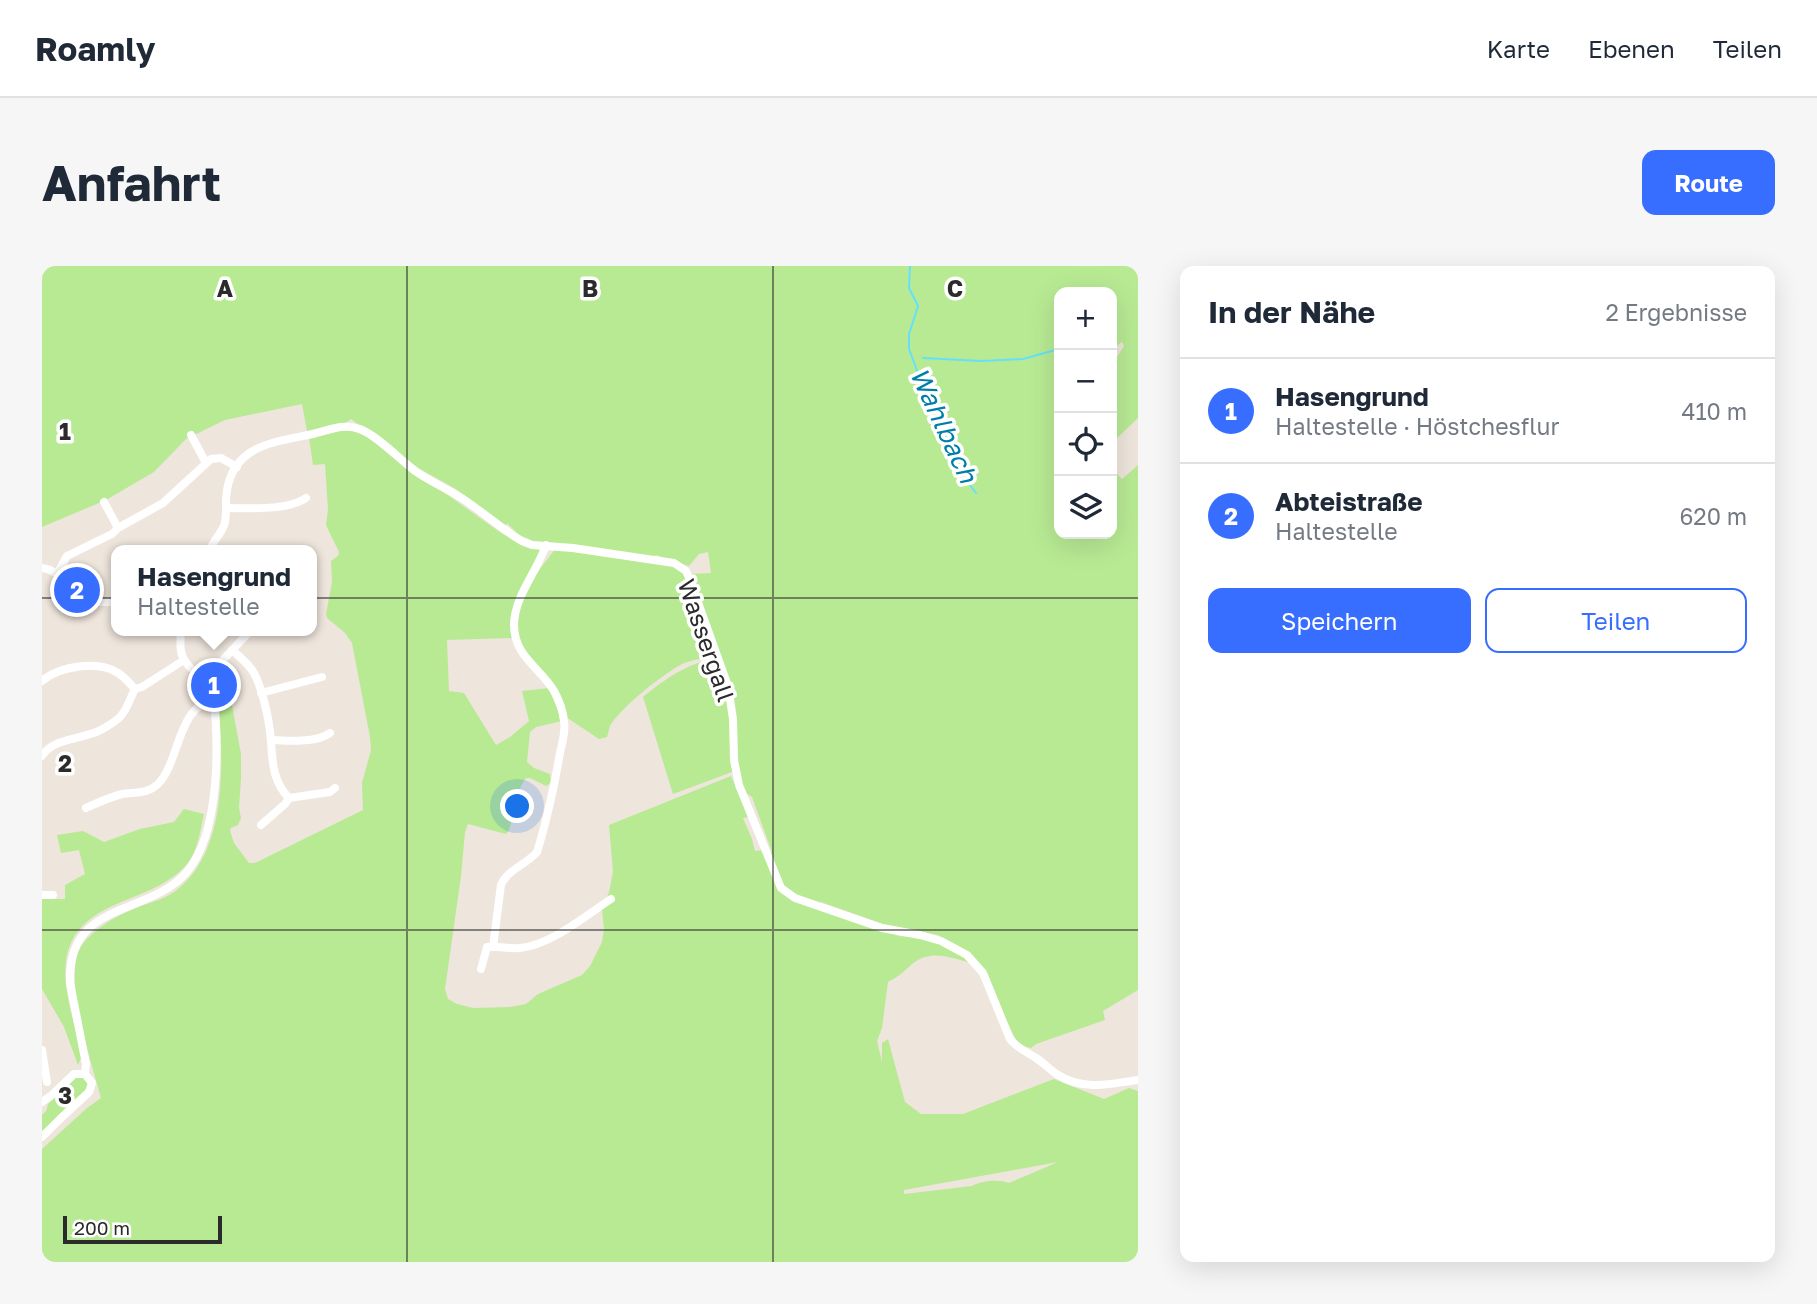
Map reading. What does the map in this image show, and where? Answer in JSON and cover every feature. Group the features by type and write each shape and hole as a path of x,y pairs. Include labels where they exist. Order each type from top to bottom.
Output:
{"street":[{"name":"Wassergall","path":"237,467 253,450 278,440 343,426 355,427 367,432 419,474 466,501 522,541 532,545 663,561 686,571 728,686 738,785 778,883 785,892 795,898 882,928 940,941 967,955 984,973 1010,1039 1059,1076 1081,1085 1138,1080"},
{"path":"191,435 206,463"},
{"path":"57,574 67,556 149,512 167,500 206,463 218,457 237,467 229,482 224,526 212,545"},
{"path":"226,508 272,507 296,503 306,498"},
{"path":"104,502 118,528"},
{"path":"493,947 501,885 508,874 528,862 537,852 564,733 565,721 557,697 519,649 514,623 523,592 546,545"},
{"path":"42,568 57,574 82,598 111,602"},
{"path":"42,1137 89,1092 92,1083 85,1074 86,1064 70,983 69,971 76,946 94,924 124,907 168,888 180,879 195,860 206,833 215,783 214,700 212,688 184,660 181,636"},
{"path":"205,679 245,636"},
{"path":"232,650 253,670 271,740 274,772 289,798"},
{"path":"42,757 45,752 66,740 91,734 118,719 135,689 184,660"},
{"path":"42,681 69,668 103,667 120,674 135,689"},
{"path":"261,693 322,677"},
{"path":"86,808 119,795 141,793 158,783 173,759 176,744 190,716 202,704 214,700"},
{"path":"271,740 311,739 325,737 330,733"},
{"path":"261,825 289,798 330,792 335,788"},
{"path":"42,895 53,895"},
{"path":"481,969 487,947 518,948 535,944 570,926 611,899"},
{"path":"42,1050 47,1082"},
{"path":"42,1102 75,1074 85,1074"}],"green space":[{"path":"42,266 1138,266 1138,418 1117,438 1117,357 1124,346 1122,342 1117,346 1117,287 1054,287 1054,539 1117,539 1117,474 1122,479 1138,465 1138,990 1103,1011 1105,1020 1031,1048 1019,1045 1004,1017 988,975 972,955 938,935 883,924 821,902 816,907 899,936 924,938 949,947 969,959 970,963 940,956 925,957 888,982 882,1028 877,1041 882,1062 882,1043 888,1039 905,1102 921,1114 963,1114 1054,1079 1104,1099 1129,1088 1138,1091 1138,1262 42,1262 42,1149 101,1098 77,1005 75,968 78,952 93,933 105,924 170,894 195,871 214,828 218,804 221,779 219,707 222,701 228,698 231,700 241,754 241,818 238,825 230,831 234,843 249,863 255,863 363,810 362,783 371,750 370,737 352,643 326,614 332,582 331,561 339,552 326,525 328,510 325,464 313,465 309,438 347,429 366,436 420,479 445,493 501,533 523,546 541,550 524,584 513,638 447,640 449,691 464,693 496,745 529,721 522,691 549,688 562,721 536,727 530,732 527,762 550,774 551,783 546,786 526,778 506,834 468,824 445,989 448,999 473,1008 510,1007 526,1004 538,994 582,975 590,966 602,942 602,909 613,872 609,825 731,776 749,817 743,818 755,851 772,852 752,797 743,791 737,759 732,692 691,574 711,573 708,552 699,554 689,566 656,555 653,557 533,541 516,534 507,523 505,527 456,489 420,469 351,419 307,431 302,404 225,420 186,439 154,472 106,500 42,527","holes":["1058,1162 1009,1183 990,1181 972,1186 904,1194 904,1190"]},
{"path":"556,548 676,567 685,574 712,652 682,664 654,683 615,719 607,737 599,739 566,717 518,640 518,608 533,578"},
{"path":"713,659 724,679 727,694 732,772 673,794 643,697 676,674"},
{"path":"184,809 204,814 196,847 187,864 172,878 155,888 99,913 84,924 73,940 65,972 82,1056 78,1065 64,1027 42,989 42,899 65,899 65,885 85,874 79,850 61,853 57,835 83,831 104,842 140,829 174,822"},
{"path":"83,1076 89,1085 87,1089 42,1134 42,1115 48,1104 77,1077"}],"waterway":[{"name":"Wahlbach","path":"910,266 909,288 918,306 909,334 909,349 952,453 976,493"},
{"name":"Wahlbach","path":"923,358 982,361 1023,359 1055,350"}],"place":[{"name":"Abteistraße","path":"77,590"},
{"name":"Hasengrund","path":"214,685"}]}
